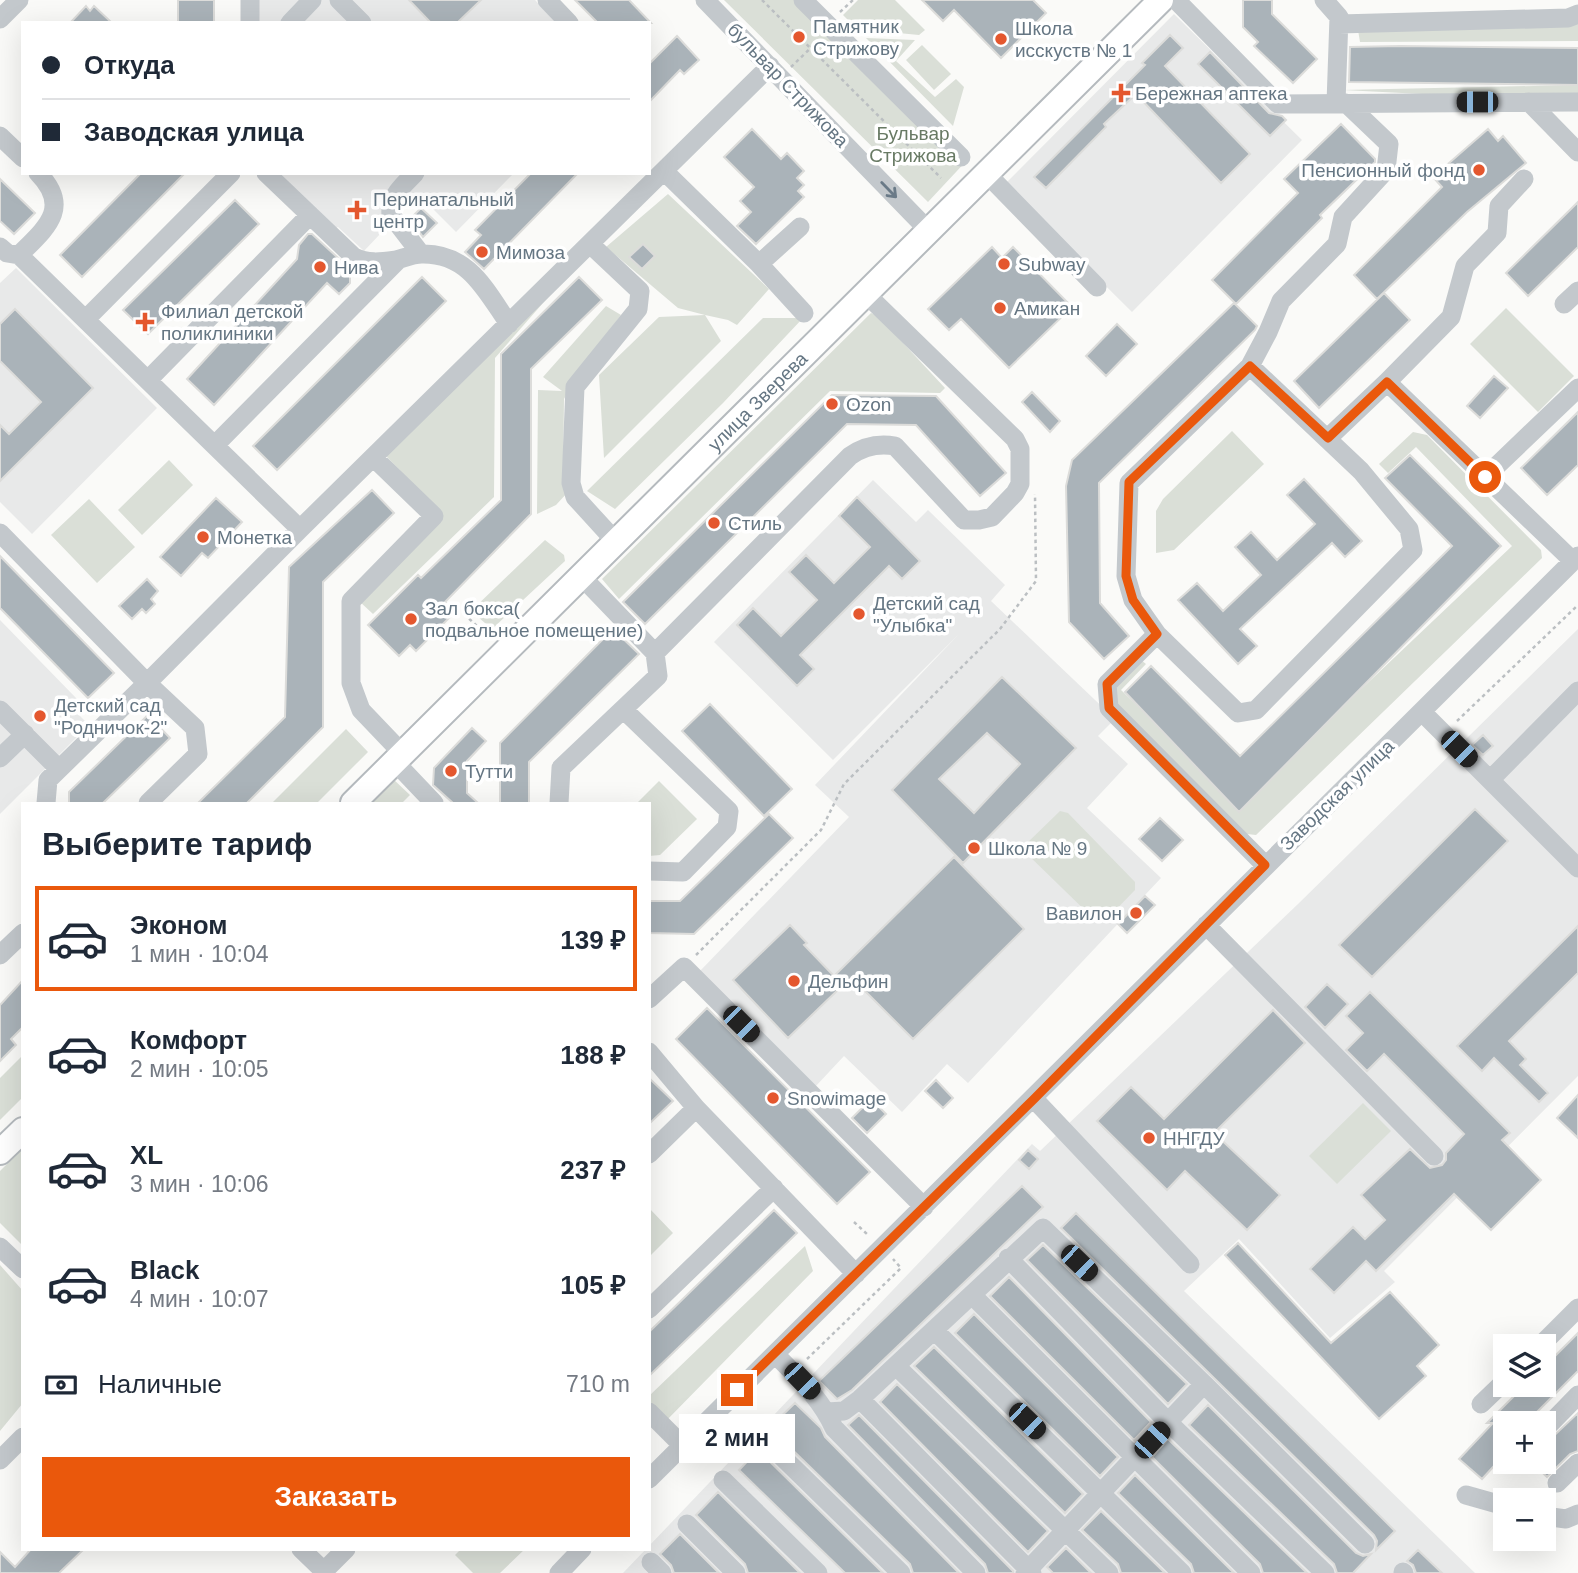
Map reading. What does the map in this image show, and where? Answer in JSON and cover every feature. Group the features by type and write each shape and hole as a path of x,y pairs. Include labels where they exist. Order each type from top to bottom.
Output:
{"main road":[{"name":"улица Зверева","path":"355,802 1161,0"},
{"path":"0,1152 21,1132"}],"street":[{"path":"0,19 19,0"},
{"path":"250,0 250,21"},
{"path":"292,21 312,0"},
{"path":"339,0 360,21"},
{"path":"547,0 567,21"},
{"name":"бульвар Стрижова","path":"705,0 929,231"},
{"path":"1177,0 1278,104 1578,102"},
{"path":"1250,366 1361,471 1409,529 1413,550 1256,710 1238,713 1157,634 1133,600 1126,576 1129,482 1250,366 1281,301 1337,244 1343,217 1387,170 1389,144 1341,103 1339,17 1324,0"},
{"path":"815,4 961,157"},
{"path":"1339,24 1568,18 1578,14"},
{"path":"46,802 48,780 770,66"},
{"path":"1529,102 1578,152"},
{"path":"0,136 21,156"},
{"path":"664,171 760,264 804,313"},
{"path":"987,174 1097,287"},
{"path":"19,255 48,226 55,209 53,193 40,175"},
{"path":"86,319 229,175"},
{"path":"268,175 354,257 362,261 399,259 421,254 451,258 472,272 509,324"},
{"path":"405,177 392,199 391,215 421,254"},
{"path":"1328,438 1451,317 1465,266 1497,233 1499,206 1524,178"},
{"path":"148,380 310,215"},
{"path":"760,264 800,227"},
{"path":"590,244 640,291 638,309 575,387 571,482 575,497 617,543"},
{"path":"0,247 7,253 19,255 300,529"},
{"path":"215,445 399,259"},
{"path":"655,653 860,449 881,444 895,446 964,520 992,517 1016,493 1020,484 1020,449 1015,439 865,293"},
{"path":"1387,382 1485,477 1576,558"},
{"path":"1485,477 1578,388"},
{"path":"374,458 434,516 351,601 351,683 361,710 433,802"},
{"path":"0,533 195,727 198,754 149,802"},
{"name":"Заводская улица","path":"651,1477 1576,558"},
{"path":"559,802 561,768 658,676 655,653 582,577"},
{"path":"1157,634 1107,684 1109,708 1265,865"},
{"path":"1490,780 1578,691"},
{"path":"0,710 59,769"},
{"path":"624,710 729,811 727,827 683,872 651,871"},
{"path":"1422,712 1578,868"},
{"path":"0,758 24,734"},
{"path":"1206,925 1434,1156"},
{"path":"0,955 21,935"},
{"path":"651,997 684,967 924,1207"},
{"path":"651,1054 696,1108 856,1274"},
{"path":"1034,1099 1190,1264"},
{"path":"651,1152 696,1108"},
{"path":"651,1307 774,1188"},
{"path":"827,1412 844,1411 860,1399 1042,1228 1365,1544"},
{"path":"0,1247 21,1267"},
{"path":"1008,1258 1168,1422 1325,1573"},
{"path":"972,1294 1251,1573"},
{"path":"1552,1334 1578,1308"},
{"path":"934,1330 1182,1573"},
{"path":"775,1354 815,1395 834,1428 976,1573"},
{"path":"896,1366 1109,1573"},
{"path":"860,1399 1029,1572 1204,1384"},
{"path":"1481,1405 1493,1393"},
{"path":"1556,1418 1578,1395"},
{"path":"651,1414 682,1445"},
{"path":"766,1441 901,1573"},
{"path":"1557,1483 1578,1463"},
{"path":"723,1480 818,1573"},
{"path":"1465,1494 1493,1502"},
{"path":"1556,1518 1566,1519 1578,1514"},
{"path":"687,1524 736,1573"},
{"path":"303,1551 325,1572 344,1551"},
{"path":"559,1573 580,1551"}],"path":[{"path":"762,0 941,178"},
{"path":"684,967 821,830 844,785 1000,629 1028,591 1035,581 1034,487"},
{"path":"1444,734 1578,605"},
{"path":"807,1359 901,1268"}],"shaded area":[{"path":"259,0 535,0 555,21 259,21"},
{"path":"1174,14 1302,140 1132,312 1004,185"},
{"name":"Перинатальный центр","path":"276,175 512,175 456,232 418,194 364,251 338,227 332,230"},
{"path":"16,268 157,408 32,534 0,502 0,283"},
{"name":"Школа № 9","path":"873,480 916,522 928,510 1005,585 991,601 1115,719 1098,736 1128,764 1087,808 1161,878 968,1083 947,1064 902,1112 844,1056 815,1087 700,971 849,817 815,785 959,634 833,760 714,642"},
{"name":"Детский сад \"Родничок-2\"","path":"0,620 77,699 70,706 89,725 0,814"},
{"path":"1578,629 1578,1076 1384,1271 1395,1282 1330,1338 1239,1239 1184,1291 1475,1573 623,1573 644,1551 651,1551 651,1544 1032,1144 1040,1151 1298,904"}],"green space":[{"name":"Бульвар Стрижова","path":"724,0 807,0 970,157 928,202"},
{"path":"858,0 895,0 925,30 919,35 857,29 843,15"},
{"path":"1578,23 1578,41 1360,42 1358,30"},
{"path":"866,38 915,40 896,61 935,97 956,79 964,87 953,126"},
{"path":"922,45 951,74 934,90 906,60"},
{"path":"1578,85 1578,102 1343,90"},
{"path":"668,194 769,289 737,325 728,320 678,308 606,247"},
{"path":"571,271 495,358 494,497 373,614 359,601 439,511 386,456"},
{"path":"606,306 621,315 578,372 564,399 563,479 568,492 556,505 537,514 538,390 562,391 543,377"},
{"path":"1506,308 1574,376 1538,412 1470,344"},
{"path":"871,313 878,316 945,388 940,393 830,391 619,599 602,579"},
{"path":"705,315 721,341 604,458 599,375 659,317"},
{"path":"763,318 803,318 723,403 615,509 587,491"},
{"path":"1232,431 1264,464 1174,550 1156,553 1156,511 1163,499"},
{"path":"1413,432 1427,435 1541,550 1542,558 1256,835 1247,834 1115,705 1115,684 1141,660 1146,664 1121,690 1240,804 1512,546 1416,447 1388,473 1379,464"},
{"path":"169,460 193,485 142,535 118,510"},
{"path":"89,499 135,547 97,583 51,535"},
{"path":"545,540 564,555 565,561 492,629 471,611"},
{"path":"346,729 368,752 318,802 273,802"},
{"path":"392,778 410,795 403,802 368,802"},
{"path":"659,781 697,819 660,855 651,856 651,802 638,802"},
{"path":"1060,811 1068,813 1135,882 1135,890 1103,923 1097,922 1025,852 1025,845"},
{"path":"21,1057 21,1099 0,1120 0,1078"},
{"path":"1363,1103 1391,1131 1337,1184 1309,1156"},
{"path":"21,1150 21,1244 0,1223 0,1171"},
{"path":"651,1210 673,1233 651,1255"},
{"path":"805,1246 813,1271 664,1423 651,1410 651,1394"},
{"path":"0,1265 21,1289 21,1405 0,1431"},
{"path":"459,1551 523,1551 500,1573 473,1573 455,1555"}],"building":[{"path":"178,0 214,0 214,21 178,21"},
{"path":"409,0 481,0 459,21 429,21"},
{"path":"575,0 629,0 649,21 596,21"},
{"name":"Школа исскуств № 1","path":"922,0 1033,0 1046,13 1001,58 954,10 943,21"},
{"path":"1243,0 1272,0 1272,14 1317,59 1293,83 1254,46 1258,42 1243,27"},
{"path":"86,6 90,11 94,6 110,21 72,21"},
{"path":"1170,35 1183,48 1165,66 1250,154 1221,183 1136,94 1104,124 1106,127 1046,188 1034,177 1145,65 1142,63"},
{"path":"677,36 699,60 684,74 680,70 651,100 651,62"},
{"path":"1350,47 1578,48 1578,85 1349,82"},
{"path":"1210,52 1269,113 1282,116 1286,120 1270,136 1198,64"},
{"path":"1341,124 1375,162 1320,215 1322,218 1236,304 1212,280 1298,193 1284,179"},
{"path":"752,129 781,159 787,153 804,171 797,178 804,185 798,191 804,197 756,244 737,226 751,212 740,201 754,187 724,157"},
{"path":"1488,129 1498,141 1503,136 1526,163 1467,212 1377,299 1354,275 1442,187 1433,177"},
{"path":"139,175 183,175 82,277 60,255"},
{"path":"529,175 576,175 484,269 465,252 481,235 475,230"},
{"path":"0,179 35,213 14,234 0,221"},
{"path":"235,200 259,224 148,334 123,310"},
{"path":"1578,202 1578,247 1528,296 1506,273"},
{"path":"421,208 437,223 423,237 410,219"},
{"path":"308,234 312,234 350,269 350,283 339,294 327,283 214,405 187,379 297,259 299,245"},
{"path":"643,244 655,256 642,269 629,257"},
{"name":"Амикан","path":"992,247 1002,258 1013,247 1072,307 1009,368 961,319 949,330 928,309"},
{"path":"422,277 446,301 277,470 253,446"},
{"path":"579,277 602,300 531,369 531,514 445,602 455,612 416,651 410,645 399,656 368,625 418,575 421,578 501,500 501,354"},
{"path":"1384,293 1410,320 1319,408 1294,381"},
{"path":"1234,303 1257,326 1255,330 1099,483 1100,603 1129,636 1104,659 1069,622 1066,486 1072,460"},
{"path":"15,309 93,388 0,481 0,425 9,434 41,402 0,361 0,324"},
{"path":"1117,324 1137,344 1106,376 1086,356"},
{"path":"1494,376 1508,388 1480,418 1467,406"},
{"path":"1032,392 1060,421 1050,432 1022,402"},
{"path":"832,395 936,396 1006,473 980,496 916,425 847,424 645,624 623,602"},
{"path":"1578,412 1578,465 1547,495 1521,468"},
{"path":"1410,455 1501,546 1239,812 1125,692 1151,666 1240,756 1452,546 1385,478"},
{"path":"1304,479 1362,541 1345,557 1332,543 1240,629 1257,646 1238,664 1178,600 1197,583 1223,611 1261,575 1235,547 1251,532 1277,560 1315,524 1287,495"},
{"path":"372,490 394,513 323,582 323,727 248,802 199,802 285,717 289,567"},
{"path":"857,497 920,561 902,579 889,566 800,655 814,669 797,686 737,625 753,608 781,636 817,600 789,572 806,555 834,583 870,547 839,516"},
{"name":"Монетка","path":"216,498 242,522 208,558 202,553 181,576 160,557"},
{"path":"0,556 114,673 88,698 0,608"},
{"path":"147,579 158,591 151,599 155,604 146,613 142,609 132,619 119,606"},
{"path":"613,629 639,654 529,762 529,802 500,802 500,743"},
{"path":"1002,677 1076,748 963,863 892,790","holes":["987,733 1020,764 974,813 939,779"]},
{"path":"710,704 792,789 764,816 682,731"},
{"path":"148,715 170,738 104,802 69,802 69,792"},
{"path":"472,728 486,741 467,761 467,793 477,802 452,802 433,785 434,768"},
{"path":"1483,735 1493,746 1483,755 1472,745"},
{"path":"1475,809 1508,841 1372,977 1339,945"},
{"path":"769,814 793,838 694,934 651,933 651,901 680,901"},
{"path":"1160,818 1183,840 1162,861 1139,839"},
{"path":"954,857 1024,929 913,1039 855,981 846,990 842,986 788,1038 733,980 790,925 807,943 804,945 834,976"},
{"path":"1145,896 1155,905 1127,933 1118,924"},
{"path":"1578,926 1578,973 1509,1041 1526,1059 1520,1065 1548,1093 1539,1102 1494,1058 1482,1071 1457,1046"},
{"path":"21,982 21,1029 11,1039 16,1045 0,1061 0,1005"},
{"path":"1327,984 1348,1004 1325,1028 1305,1007"},
{"path":"1370,992 1510,1133 1502,1140 1541,1180 1491,1230 1454,1194 1376,1271 1366,1261 1334,1293 1310,1269 1353,1227 1365,1239 1385,1220 1361,1195 1410,1149 1430,1168 1442,1165 1446,1160 1446,1153 1464,1134 1384,1054 1367,1071 1346,1050 1363,1033 1346,1016"},
{"path":"707,1008 870,1172 837,1204 676,1039"},
{"path":"1273,1010 1305,1043 1214,1133 1280,1195 1247,1230 1185,1171 1167,1190 1097,1121 1131,1087 1164,1119"},
{"path":"651,1080 673,1101 651,1122"},
{"path":"936,1080 953,1098 943,1108 925,1091"},
{"path":"1578,1095 1578,1138 1557,1118"},
{"path":"871,1099 886,1114 867,1133 852,1118"},
{"path":"1028,1150 1038,1159 1029,1169 1019,1160"},
{"path":"1022,1186 1043,1207 852,1390 837,1399 819,1381"},
{"path":"774,1210 797,1233 651,1374 651,1330"},
{"path":"1076,1213 1395,1531 1376,1550 1377,1541 1374,1535 1061,1228"},
{"path":"1238,1243 1331,1343 1390,1292 1439,1345 1417,1366 1426,1376 1379,1419 1225,1255"},
{"path":"1043,1245 1187,1384 1168,1404 1027,1260"},
{"path":"1009,1277 1151,1422 1134,1440 990,1296"},
{"path":"974,1314 1118,1457 1100,1476 955,1333"},
{"path":"1578,1333 1578,1371 1556,1393 1556,1355"},
{"path":"934,1347 1083,1494 1065,1513 914,1366"},
{"path":"897,1384 1048,1531 1028,1552 880,1402"},
{"path":"1513,1397 1552,1397 1538,1411 1499,1411"},
{"path":"795,1403 959,1573 913,1573 910,1564 775,1433 777,1432 771,1426"},
{"path":"1208,1405 1356,1553 1363,1556 1371,1554 1353,1573 1337,1573 1334,1564 1189,1425"},
{"path":"1578,1413 1578,1451 1570,1454 1556,1468 1556,1434"},
{"path":"859,1415 1013,1573 988,1573 985,1564 848,1425"},
{"path":"1493,1423 1493,1467 1482,1479 1459,1459"},
{"path":"1168,1439 1307,1573 1263,1573 1260,1564 1152,1457"},
{"path":"758,1450 883,1573 845,1573 739,1470"},
{"path":"1135,1475 1234,1573 1194,1573 1191,1564 1118,1493"},
{"path":"718,1492 800,1573 748,1573 745,1564 696,1515"},
{"path":"1101,1511 1165,1573 1121,1573 1118,1564 1082,1530"},
{"path":"680,1534 719,1573 674,1573 671,1565 660,1554"},
{"path":"1066,1548 1091,1573 1053,1573 1047,1567"},
{"path":"1418,1550 1442,1573 1416,1573 1413,1565 1407,1561"},
{"path":"29,1551 82,1551 59,1573 0,1573 0,1552 15,1567"}],"place":[{"name":"Памятник Стрижову","path":"799,37"},
{"name":"Школа исскуств № 1","path":"1001,39"},
{"name":"Бережная аптека","path":"1121,93"},
{"name":"Пенсионный фонд","path":"1479,170"},
{"name":"Перинатальный центр","path":"357,210"},
{"name":"Мимоза","path":"482,252"},
{"name":"Subway","path":"1004,264"},
{"name":"Нива","path":"320,267"},
{"name":"Амикан","path":"1000,308"},
{"name":"Филиал детской поликлиники","path":"145,322"},
{"name":"Ozon","path":"832,404"},
{"name":"Стиль","path":"714,523"},
{"name":"Монетка","path":"203,537"},
{"name":"Детский сад \"Улыбка\"","path":"859,614"},
{"name":"Зал бокса( подвальное помещение)","path":"411,619"},
{"name":"Детский сад \"Родничок-2\"","path":"40,716"},
{"name":"Тутти","path":"451,771"},
{"name":"Школа № 9","path":"974,848"},
{"name":"Вавилон","path":"1136,913"},
{"name":"Дельфин","path":"794,981"},
{"name":"Snowimage","path":"773,1098"},
{"name":"ННГДУ","path":"1149,1138"}],"route":[{"path":"737,1390 1034,1099 1265,865 1109,708 1107,684 1157,634 1133,600 1126,576 1129,482 1250,366 1328,438 1387,382 1485,477"}]}
